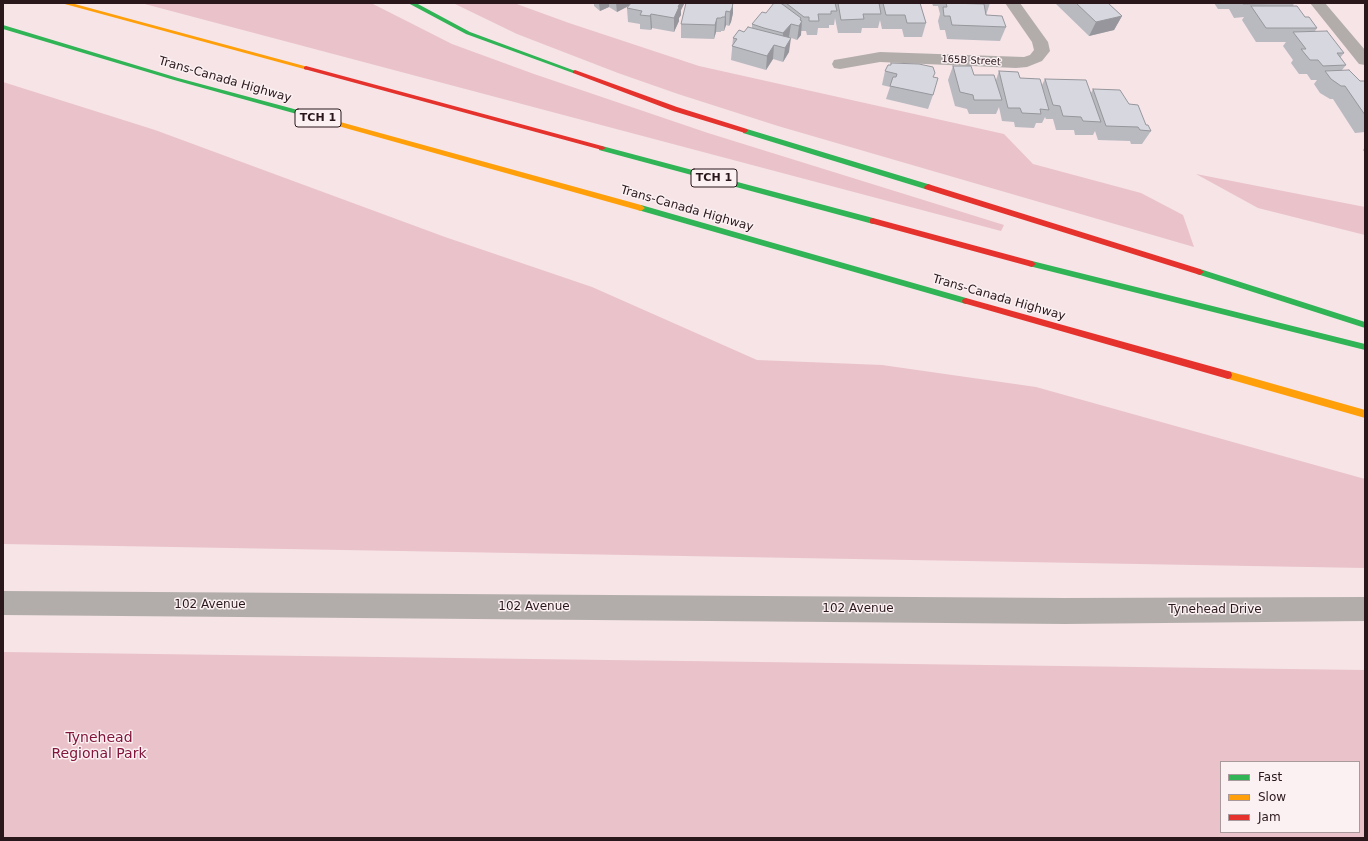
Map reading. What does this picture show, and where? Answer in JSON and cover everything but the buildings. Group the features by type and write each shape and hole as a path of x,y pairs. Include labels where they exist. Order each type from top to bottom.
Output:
{"highway":[{"name":"TCH 1","path":"64,3 1035,265 1365,347"},
{"path":"411,3 468,33 675,109 1045,222 1365,325"},
{"name":"Trans-Canada Highway","path":"3,27 176,79 460,157 1365,414"},
{"path":"18,41 176,79"}],"street":[{"name":"165B Street","path":"840,64 880,57 1016,63 1027,62 1036,58 1042,51 1040,42 1012,3"},
{"path":"1317,3 1365,60"},
{"name":"102 Avenue","path":"3,604 1065,611"},
{"name":"Tynehead Drive","path":"1065,611 1365,609"}],"green space":[{"path":"141,3 371,3 452,44 534,74 708,133 1004,225 1001,231"},
{"path":"453,3 514,3 569,23 699,66 1004,134 1033,164 1141,193 1183,215 1194,247 778,126 678,94 618,73 517,34"},
{"path":"3,82 155,130 445,237 592,287 757,360 882,365 1036,387 1365,479 1365,568 3,544"},
{"path":"1196,174 1365,207 1365,235 1258,208"},
{"name":"Tynehead Regional Park","path":"3,652 1365,670 1365,838 3,838"}],"traffic: fast":[{"path":"411,3 468,33 575,72"},
{"path":"3,27 176,79 333,122"},
{"path":"745,131 928,187"},
{"path":"602,148 873,221"},
{"path":"641,208 966,301"},
{"path":"1032,264 1365,347"},
{"path":"1200,272 1365,325"}],"traffic: slow":[{"path":"64,3 306,68"},
{"path":"333,122 641,208"},
{"path":"1228,375 1365,414"}],"traffic: jam":[{"path":"306,68 602,148"},
{"path":"575,72 675,109 745,131"},
{"path":"928,187 1200,272"},
{"path":"873,221 1032,264"},
{"path":"966,301 1228,375"}]}
